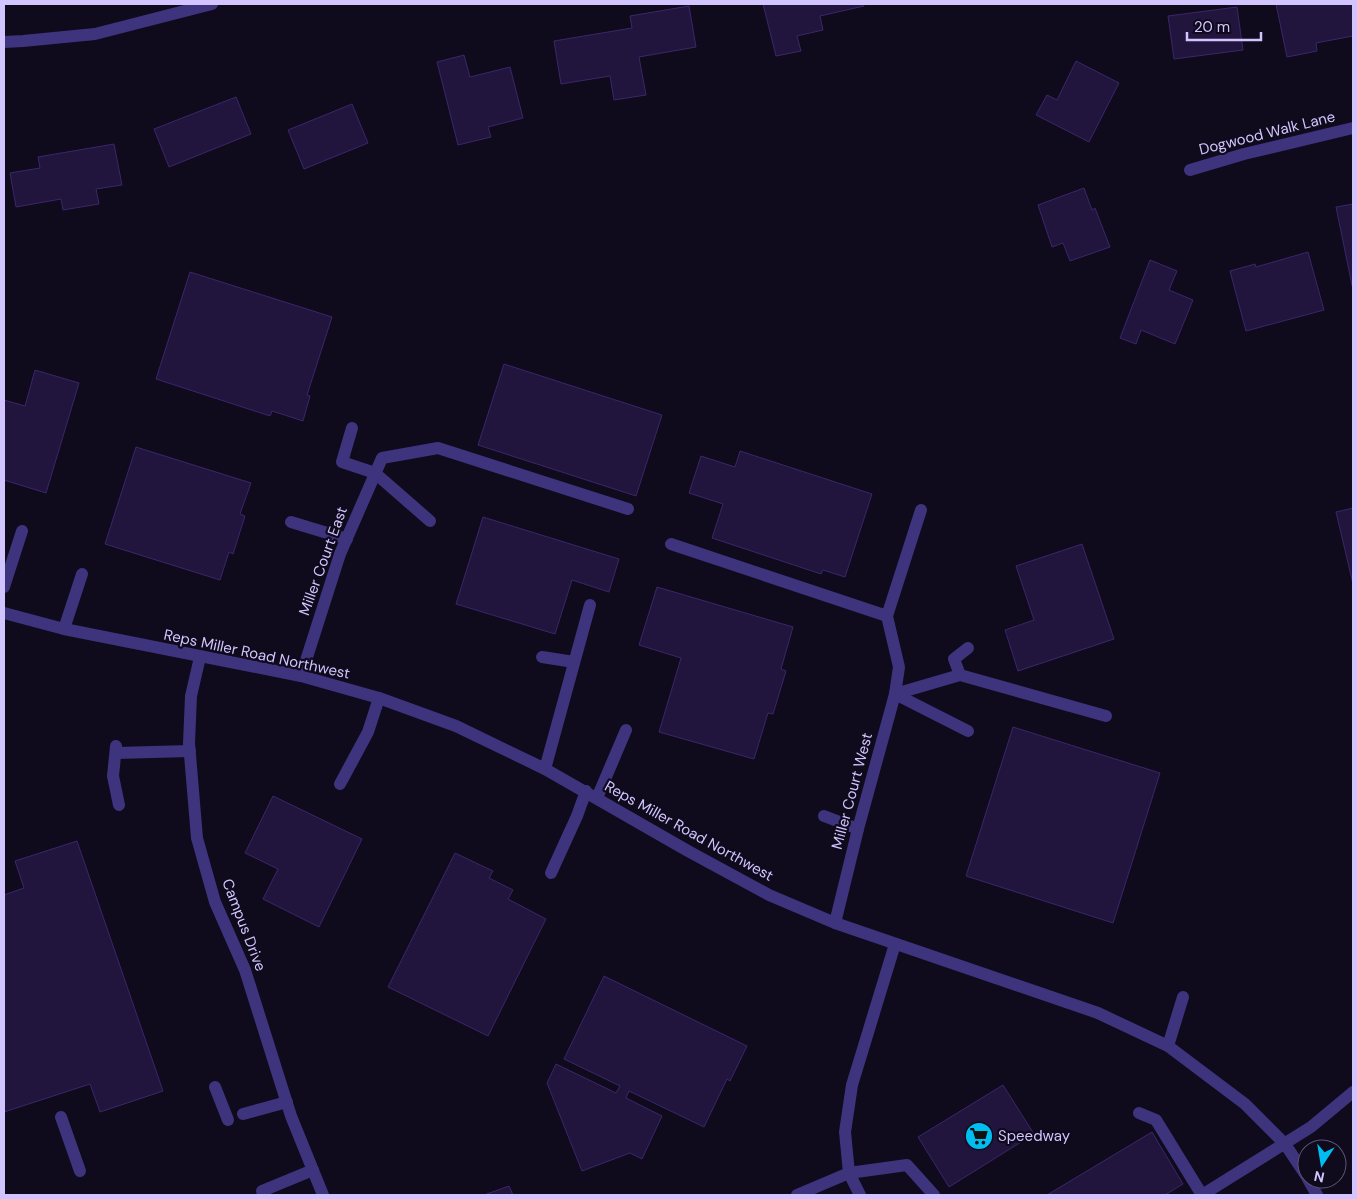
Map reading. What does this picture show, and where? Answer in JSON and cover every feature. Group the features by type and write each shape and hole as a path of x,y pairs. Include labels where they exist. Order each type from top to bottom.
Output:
{"street":[{"path":"4,42 95,34 212,4"},
{"name":"Dogwood Walk Lane","path":"1190,170 1244,154 1353,128"},
{"path":"352,428 342,462 375,473 430,521"},
{"name":"Miller Court East","path":"301,676 340,554 382,458 438,448 628,509"},
{"path":"671,544 887,616 921,510"},
{"path":"292,522 347,539"},
{"path":"4,587 22,531"},
{"path":"64,629 82,574"},
{"path":"545,769 590,605"},
{"name":"Reps Miller Road Northwest","path":"4,613 64,629 301,676 379,698 456,726 592,794 688,851 769,895 834,923 1098,1013 1168,1046 1245,1104 1285,1144 1297,1162"},
{"name":"Miller Court West","path":"834,923 895,694 899,668 887,616"},
{"path":"960,674 954,660 968,648"},
{"path":"542,656 574,662"},
{"name":"Campus Drive","path":"200,657 191,696 190,751 197,838 215,902 244,970 287,1102 324,1195"},
{"path":"895,694 960,674 1106,716"},
{"path":"895,694 968,731"},
{"path":"340,784 368,732 379,698"},
{"path":"550,872 577,816 592,794 626,730"},
{"path":"119,806 113,776 116,750 190,751"},
{"path":"824,816 858,829"},
{"path":"860,1195 849,1173 845,1132 852,1084 895,944"},
{"path":"1168,1046 1183,997"},
{"path":"215,1087 228,1120"},
{"path":"1139,1113 1156,1120 1202,1195 1311,1127 1353,1092"},
{"path":"243,1114 287,1102"},
{"path":"61,1117 80,1171"},
{"path":"797,1195 849,1173 907,1165 934,1195"},
{"path":"262,1191 313,1170"}],"building":[{"path":"763,4 863,4 864,6 820,16 823,30 797,36 801,51 776,56"},
{"path":"1276,4 1353,4 1353,36 1316,43 1317,51 1287,57"},
{"path":"689,6 696,47 639,57 646,95 614,100 610,76 561,84 554,41 632,28 630,16"},
{"path":"1237,7 1243,50 1174,59 1168,16"},
{"path":"464,55 470,77 510,67 523,118 488,127 491,137 458,145 437,62"},
{"path":"1076,61 1119,83 1089,142 1036,115 1047,95 1057,100"},
{"path":"236,97 251,134 169,167 154,129"},
{"path":"352,104 368,143 304,169 288,130"},
{"path":"114,144 122,185 96,189 99,204 63,210 61,199 16,207 10,173 40,168 38,157"},
{"path":"1084,188 1092,210 1095,208 1110,247 1070,261 1063,243 1052,247 1038,205"},
{"path":"1353,204 1353,290 1336,207"},
{"path":"1308,252 1324,310 1246,331 1230,271 1255,264 1256,267"},
{"path":"1150,260 1177,271 1169,290 1193,300 1175,344 1141,330 1136,344 1120,338"},
{"path":"190,272 332,317 307,395 310,396 303,421 272,411 270,416 156,379"},
{"path":"504,364 662,415 636,496 478,445"},
{"path":"35,370 79,383 46,493 4,480 4,400 25,406"},
{"path":"136,447 251,483 240,514 245,516 233,554 229,552 220,580 105,544"},
{"path":"740,451 872,494 845,577 823,570 821,574 712,538 723,504 689,493 701,456 735,467"},
{"path":"1353,508 1353,584 1336,512"},
{"path":"483,517 619,559 609,592 572,580 555,634 456,604"},
{"path":"1082,544 1114,639 1018,671 1005,630 1034,620 1016,566"},
{"path":"657,587 793,627 781,669 786,671 773,714 768,713 754,759 659,732 681,658 639,645"},
{"path":"1013,727 1160,773 1113,923 966,876"},
{"path":"273,796 362,839 319,927 263,899 278,869 245,853"},
{"path":"77,841 163,1091 100,1112 90,1084 4,1112 4,895 24,888 15,861"},
{"path":"455,853 493,871 489,878 513,890 508,899 546,919 488,1036 388,987"},
{"path":"604,976 747,1046 730,1081 727,1079 704,1127 629,1091 626,1098 662,1116 642,1159 630,1153 582,1171 547,1083 556,1064 616,1093 620,1086 564,1059"},
{"path":"1003,1085 1034,1134 949,1187 918,1137"},
{"path":"1152,1132 1183,1184 1165,1195 1047,1195"},
{"path":"509,1186 513,1195 484,1195"}],"place":[{"name":"Speedway","path":"979,1136"}]}
